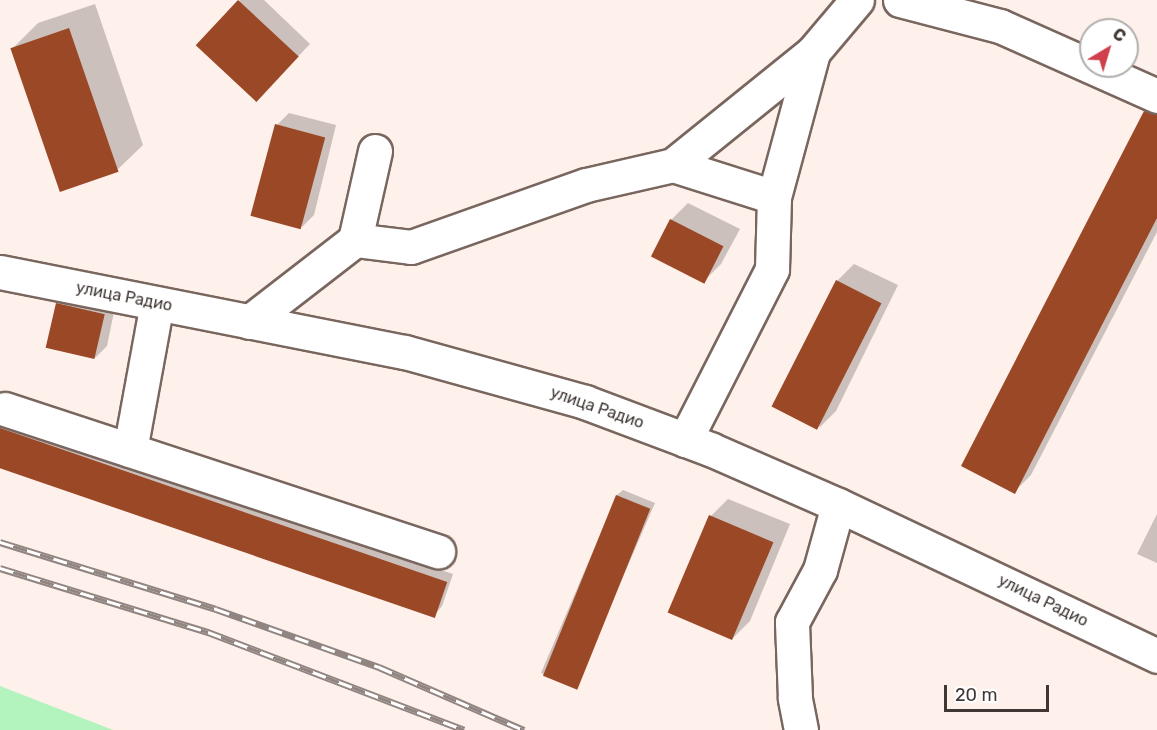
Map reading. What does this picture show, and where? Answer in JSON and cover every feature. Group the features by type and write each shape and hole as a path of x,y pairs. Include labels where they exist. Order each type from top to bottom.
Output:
{"street":[{"path":"355,240 411,246 586,185 673,165 813,52 857,0"},
{"path":"900,0 1000,26 1157,96"},
{"path":"685,440 772,269 774,197 813,52"},
{"path":"249,322 355,240 375,151"},
{"path":"673,165 774,197"},
{"name":"улица Радио","path":"0,272 405,352 585,402 685,440 838,505 1157,656"},
{"path":"130,450 157,303"},
{"path":"5,409 438,551"},
{"path":"801,730 795,698 792,622 820,570 838,505"}],"green space":[{"path":"0,686 113,730 0,730"}],"building":[{"path":"238,0 299,57 256,102 196,45"},
{"path":"69,28 118,172 60,192 10,48"},
{"path":"1144,111 1157,114 1157,218 1015,494 961,466"},
{"path":"275,124 325,137 301,229 250,216"},
{"path":"670,219 723,246 704,284 651,256"},
{"path":"836,280 881,303 817,430 772,407"},
{"path":"56,303 105,314 94,359 46,348"},
{"path":"0,428 447,582 435,618 0,468"},
{"path":"616,495 650,509 577,690 543,676"},
{"path":"709,515 773,542 732,640 668,613"}],"railway":[{"path":"0,542 216,609 379,667 524,730"},
{"path":"0,568 208,632 464,730"}]}
